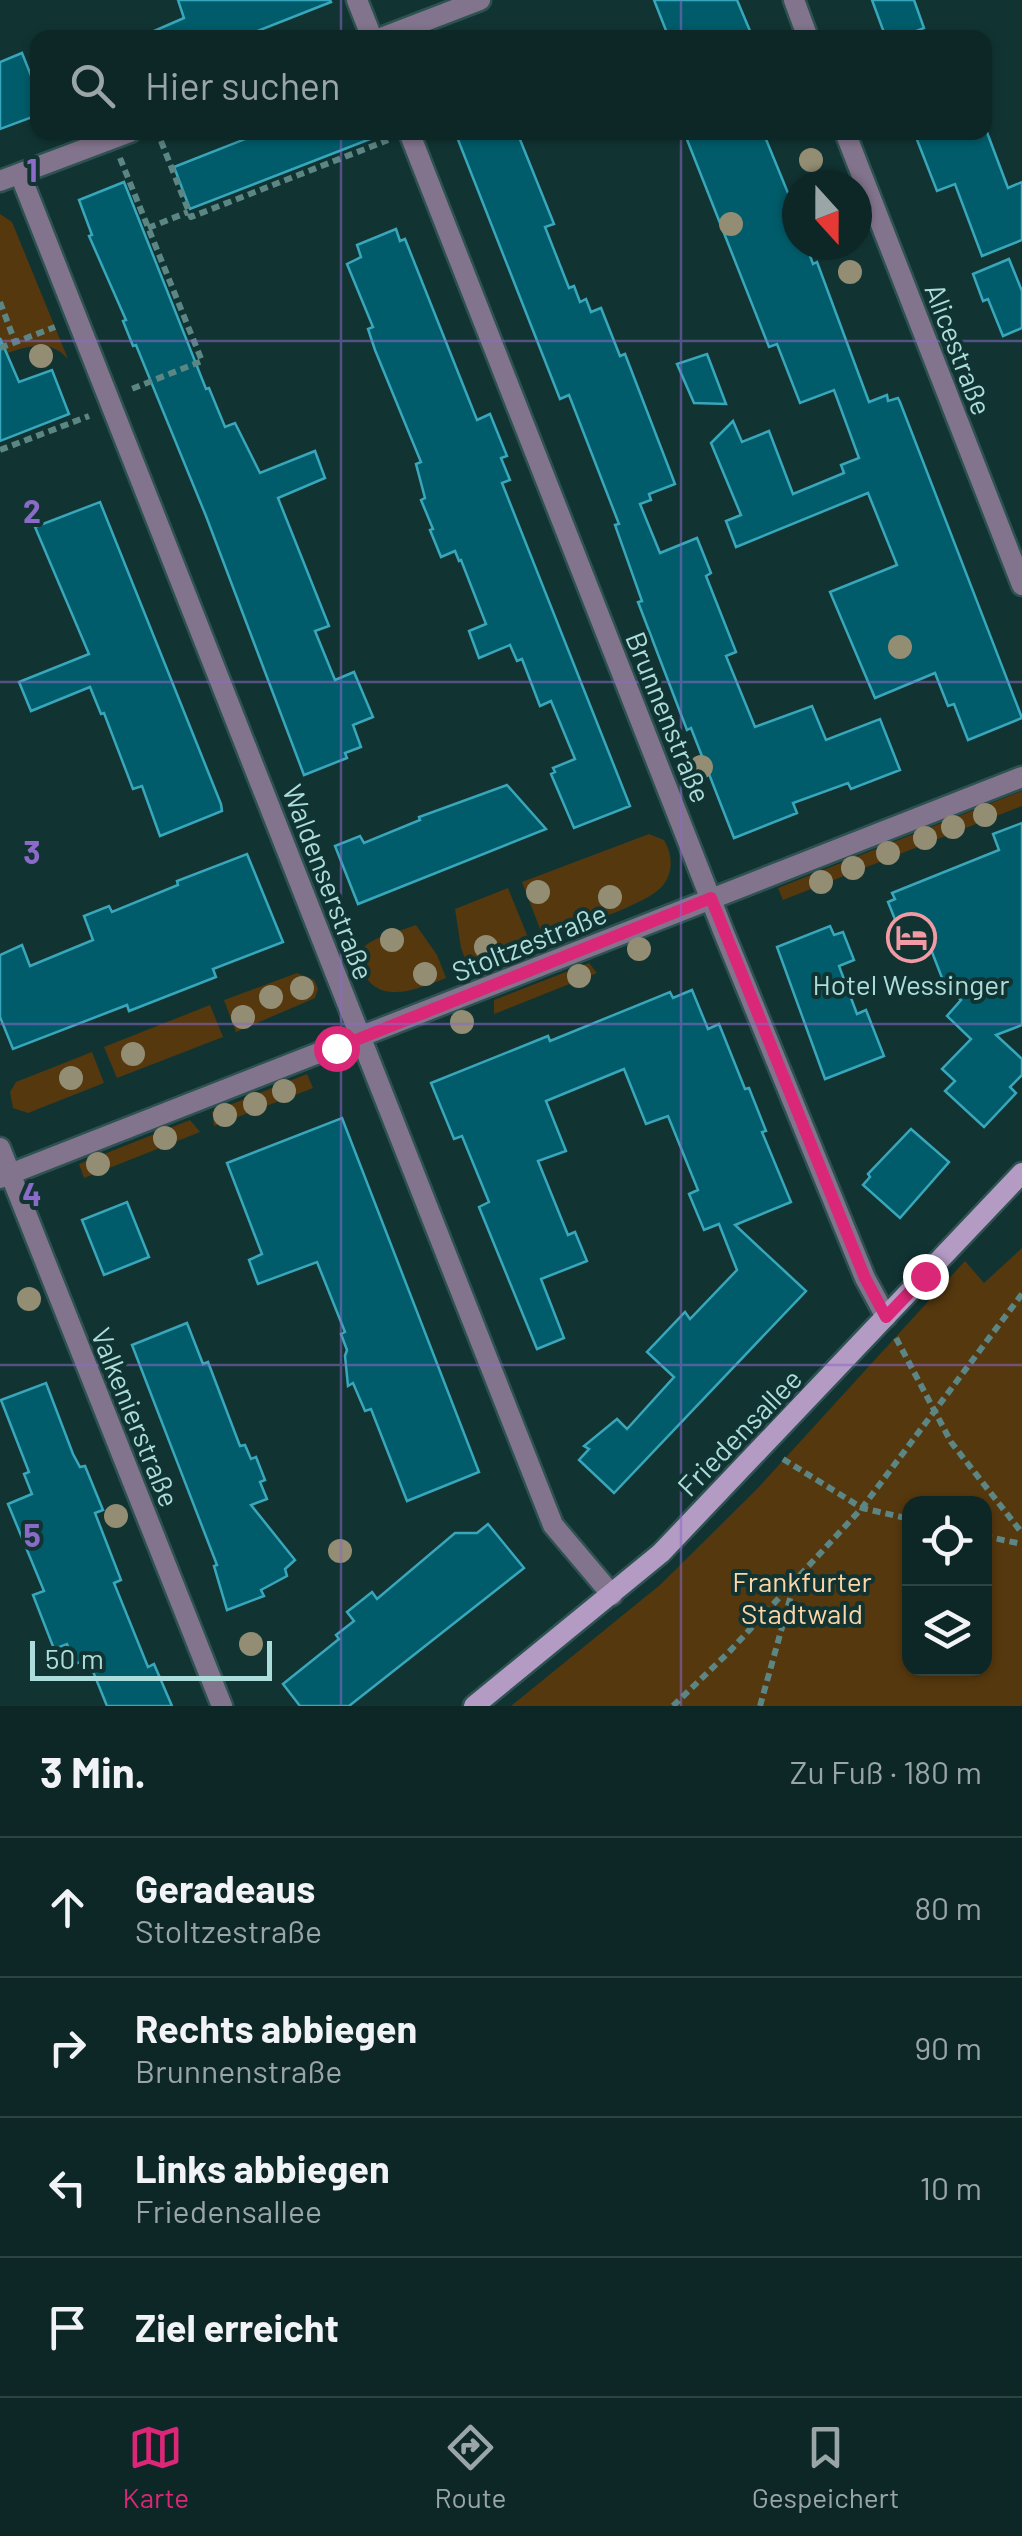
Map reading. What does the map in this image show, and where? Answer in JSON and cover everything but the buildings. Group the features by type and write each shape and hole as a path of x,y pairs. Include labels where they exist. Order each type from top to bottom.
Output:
{"street":[{"path":"357,0 369,30"},
{"path":"402,30 480,0"},
{"path":"794,0 805,30"},
{"path":"10,178 109,140"},
{"name":"Brunnenstraße","path":"402,140 865,1278 886,1317"},
{"name":"Alicestraße","path":"848,140 1022,585"},
{"name":"Waldenserstraße","path":"10,178 361,1039 554,1525 612,1595"},
{"name":"Stoltzestraße","path":"5,1176 1022,777"},
{"name":"Valkenierstraße","path":"0,1148 5,1176 222,1706"},
{"name":"Friedensallee","path":"474,1706 661,1552 1022,1173"}],"path":[{"path":"161,141 190,217 390,140"},
{"path":"120,157 202,361 128,391"},
{"path":"148,228 188,212"},
{"path":"0,302 15,342"},
{"path":"0,348 59,325"},
{"path":"0,450 94,414"},
{"path":"673,1706 862,1508 1022,1294"},
{"path":"886,1317 932,1412 1022,1534"},
{"path":"783,1460 862,1508 902,1517"},
{"path":"992,1538 1022,1544"},
{"path":"760,1706 795,1580"}],"green space":[{"path":"0,214 12,222 68,359 44,346 0,356"},
{"path":"1022,791 1022,806 783,900 778,888"},
{"path":"649,834 664,840 671,862 667,879 656,892 627,908 544,939 522,882"},
{"path":"508,888 531,945 469,969 461,948 455,909"},
{"path":"416,925 437,955 446,978 400,992 378,988 362,969 362,949"},
{"path":"589,963 597,973 494,1014 494,1000"},
{"path":"297,973 314,980 318,989 315,998 236,1032 224,1000"},
{"path":"210,1005 223,1037 117,1078 104,1047"},
{"path":"92,1052 104,1083 28,1113 13,1108 10,1092 16,1082"},
{"path":"307,1074 313,1088 214,1126 212,1112"},
{"path":"190,1120 200,1132 84,1178 79,1164"},
{"name":"Frankfurter Stadtwald","path":"1022,1248 1022,1706 511,1706 660,1585 757,1489 965,1261 984,1283"}],"place":[{"name":"Hotel Wessinger","path":"911,937"}],"route":[{"path":"336,1048 711,898 875,1302 886,1317 925,1276"}]}
